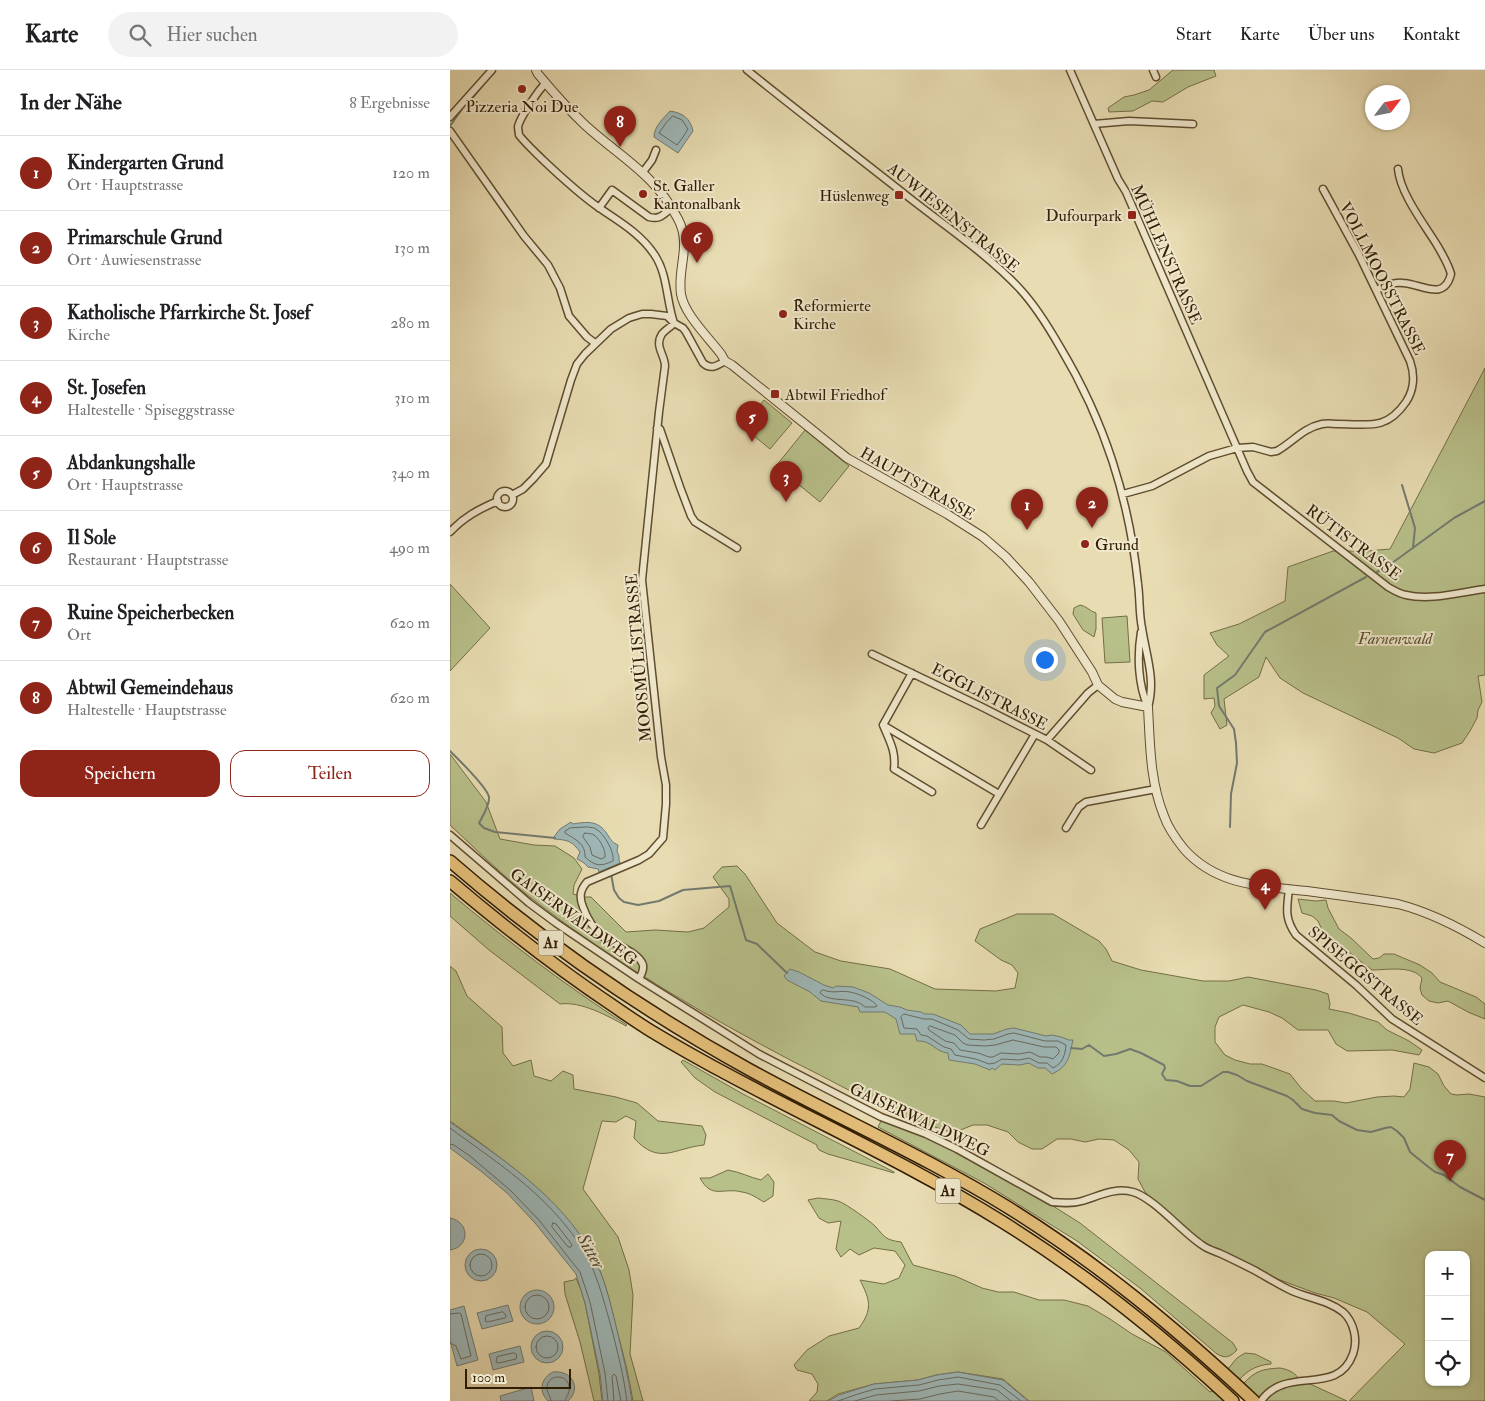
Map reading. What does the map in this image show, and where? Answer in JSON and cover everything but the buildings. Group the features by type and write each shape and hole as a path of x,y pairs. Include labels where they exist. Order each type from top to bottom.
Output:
{"highway":[{"name":"A1","path":"450,861 496,900 558,948 658,1016 765,1078 945,1172 999,1202 1038,1227 1091,1263 1134,1296 1182,1335 1254,1401"},
{"name":"A1","path":"450,881 496,920 576,980 650,1031 738,1081 974,1205 1055,1256 1133,1314 1233,1401"}],"street":[{"path":"450,117 492,70"},
{"name":"HAUPTSTRASSE","path":"536,70 565,106 657,186 672,208 679,221 684,239 685,250 680,281 683,301 688,312 725,361 848,458 947,514 992,545 1012,563 1047,606 1092,672 1098,684 1115,699 1131,705 1148,707"},
{"name":"AUWIESENSTRASSE","path":"747,70 967,242 1018,287 1033,304 1048,327 1083,387 1106,439 1122,494 1135,554 1142,629 1151,678 1151,698 1148,707"},
{"name":"MÜHLENSTRASSE","path":"1070,70 1118,179 1126,192 1237,448"},
{"path":"546,83 528,107 518,126 519,135 572,188 629,228 654,254 662,267 674,323"},
{"path":"1094,124 1129,120 1193,124"},
{"path":"450,131 524,236 548,265 560,288 569,316 587,337 595,343"},
{"path":"643,172 652,160 656,150"},
{"path":"1376,290 1395,283 1405,283 1430,290 1439,289 1446,285 1451,274 1445,259 1405,192 1399,179 1398,169"},
{"path":"599,208 612,190 650,217 662,217 672,208"},
{"name":"VOLLMOOSSTRASSE","path":"1122,494 1152,486 1208,456 1237,448 1253,447 1271,452 1277,451 1305,430 1315,426 1330,424 1377,425 1385,422 1400,411 1408,399 1413,380 1411,365 1357,252 1322,190"},
{"path":"512,495 528,484 546,464 571,380 578,364 595,343 611,329 635,316 651,314 667,316 683,328 706,366 712,367 725,361"},
{"name":"MOOSMÜLISTRASSE","path":"639,980 643,971 643,964 638,957 603,936 592,926 581,902 581,894 582,888 587,882 649,854 663,838 666,785 657,722 642,580 665,366 658,342 662,333 674,323"},
{"path":"657,428 660,429 691,516 695,522 737,548"},
{"name":"RÜTISTRASSE","path":"1237,448 1252,482 1388,587 1404,595 1420,597 1440,596 1485,588"},
{"path":"498,501 498,496 503,491 512,495"},
{"path":"498,501 501,505 508,506 513,500 512,495"},
{"path":"450,532 473,512 498,501"},
{"name":"AUWIESENSTRASSE","path":"1142,629 1140,677 1143,696 1148,707"},
{"name":"EGGLISTRASSE","path":"872,654 1047,740 1091,770"},
{"path":"883,725 912,673"},
{"path":"1047,740 1098,684"},
{"path":"1148,707 1153,775 1167,824 1180,844 1195,859 1216,874 1252,885 1398,904 1419,910 1458,926 1485,943"},
{"path":"883,725 894,752 894,770 932,792"},
{"path":"883,725 999,794"},
{"path":"981,825 1035,734"},
{"path":"1066,828 1078,807 1086,802 1156,789"},
{"name":"GAISERWALDWEG","path":"450,835 529,903 563,928 639,980 785,1068 880,1117 926,1134 957,1149 1052,1202 1080,1202 1118,1190 1136,1193 1150,1202 1204,1246 1290,1290 1334,1307 1344,1313 1351,1322 1355,1344 1350,1361 1344,1369 1328,1378 1291,1381 1277,1386 1261,1401"},
{"name":"SPISEGGSTRASSE","path":"1289,889 1287,917 1290,927 1296,935 1356,984 1392,1019 1485,1078"}],"green space":[{"path":"1173,70 1214,70 1216,76 1188,87 1163,102 1152,101 1133,111 1109,112 1108,108 1124,97 1149,90"},
{"name":"Farnenwald","path":"1485,368 1485,675 1478,676 1482,702 1477,718 1462,743 1434,753 1414,749 1398,738 1303,693 1280,678 1266,657 1259,677 1224,699 1227,725 1220,729 1211,713 1215,706 1214,698 1204,699 1204,675 1229,656 1217,645 1210,633 1239,624 1285,601 1288,567 1333,551 1390,549"},
{"path":"764,400 792,423 770,449 743,427"},
{"path":"805,430 849,466 820,502 776,466"},
{"path":"450,584 490,628 450,671"},
{"path":"1080,605 1096,613 1094,637 1083,630 1073,614 1074,608"},
{"path":"1127,616 1130,662 1105,663 1102,618"},
{"path":"450,754 486,802 500,839 534,845 555,846 574,858 582,869 574,885 573,894 591,897 626,932 655,930 688,932 704,928 729,907 729,899 713,877 722,867 737,866 745,874 777,923 815,952 841,961 890,969 935,989 996,991 1015,988 1018,973 1012,965 1001,960 975,941 980,929 1017,914 1053,914 1099,941 1106,949 1112,961 1141,970 1203,981 1229,981 1248,977 1328,994 1329,1009 1378,1022 1387,1030 1422,1050 1419,1055 1392,1050 1347,1051 1336,1044 1328,1030 1298,1030 1282,1018 1269,1012 1243,1005 1219,1017 1215,1027 1215,1042 1225,1055 1235,1060 1250,1064 1262,1064 1290,1074 1315,1101 1346,1103 1377,1097 1404,1097 1410,1089 1414,1063 1429,1067 1438,1074 1444,1086 1451,1094 1469,1094 1485,1097 1485,1401 1349,1401 1405,1344 1367,1312 1334,1298 1275,1278 1199,1239 1170,1216 1145,1192 1138,1179 1139,1162 1129,1150 1114,1140 1099,1139 1085,1142 1057,1139 1042,1149 1032,1149 1018,1142 1008,1132 987,1125 973,1125 953,1133 905,1117 794,1062 664,989 570,927 528,896 450,825"},
{"path":"450,893 537,962 627,1025 585,1007 560,1004 489,950 450,916"},
{"path":"1298,899 1326,900 1339,929 1373,959 1379,958 1384,954 1394,954 1420,965 1432,973 1440,982 1476,997 1485,1004 1485,1019 1448,1001 1438,1003 1429,1001 1422,995 1420,988 1422,978 1412,971 1398,969 1372,970 1350,953 1335,947 1323,932 1318,921 1312,916 1302,913"},
{"path":"450,966 456,971 467,996 502,1027 503,1053 513,1066 531,1060 534,1076 551,1081 563,1071 573,1075 574,1089 637,1103 658,1121 702,1126 706,1135 704,1145 659,1153 651,1151 634,1138 636,1121 626,1116 616,1122 602,1121 583,1189 618,1237 629,1270 633,1295 630,1354 643,1401 633,1401 626,1364 607,1291 601,1273 586,1243 558,1209 529,1181 450,1121"},
{"path":"683,1060 743,1094 894,1173 819,1150 817,1145 715,1092 695,1078 681,1062"},
{"path":"881,1121 924,1136 954,1150 1042,1199 1080,1223 1233,1343 1237,1350 1228,1356 1217,1354 1140,1288 1077,1241 984,1183 878,1127"},
{"path":"728,1170 761,1180 768,1174 774,1182 773,1196 764,1202 745,1193 714,1191 704,1185 700,1178 710,1178"},
{"path":"818,1198 841,1202 868,1220 886,1237 901,1242 913,1265 955,1276 982,1288 998,1292 1014,1292 1039,1300 1064,1300 1088,1306 1132,1334 1166,1352 1210,1392 1221,1395 1227,1401 1029,1401 1003,1379 958,1372 918,1380 874,1384 838,1394 827,1401 809,1401 817,1392 818,1384 812,1374 797,1370 794,1365 807,1350 829,1336 859,1328 868,1310 868,1299 860,1280 884,1284 899,1278 905,1265 895,1251 874,1248 859,1255 850,1249 841,1257 836,1249 841,1221 828,1223 819,1218 808,1200"},
{"path":"576,1278 585,1303 599,1374 602,1401 594,1401 580,1342 565,1294 564,1282"},
{"path":"1245,1353 1255,1354 1271,1362 1271,1364 1253,1369 1239,1380 1227,1370 1237,1358"},
{"path":"1280,1368 1293,1372 1298,1378 1276,1385 1257,1398 1243,1384 1251,1376 1259,1372"},
{"path":"1308,1383 1347,1401 1266,1401 1279,1389 1290,1385"}],"water":[{"path":"670,111 685,117 693,131 678,153 654,137 657,126"},
{"path":"571,822 573,824 594,823 602,828 613,842 618,845 617,851 620,863 599,872 598,869 588,867 577,859 580,852 575,845 553,838 560,829"},
{"path":"790,969 833,988 836,986 853,987 869,993 888,1005 925,1014 933,1014 961,1025 970,1034 993,1034 1014,1028 1073,1040 1069,1056 1062,1068 1052,1074 1045,1068 1038,1068 1029,1063 1020,1065 1002,1064 995,1070 992,1068 990,1070 975,1064 949,1060 948,1053 940,1051 926,1042 917,1041 915,1034 900,1034 896,1019 885,1012 860,1012 858,1007 821,1001 810,992 787,980 784,976"},
{"name":"Sitter","path":"450,1122 528,1180 564,1214 579,1233 596,1262 606,1289 623,1354 632,1401 603,1401 600,1374 585,1303 576,1274 535,1223 507,1193 450,1148"},
{"path":"450,1218 457,1220 461,1224 465,1234 461,1244 457,1248 450,1250"},
{"path":"481,1249 487,1250 492,1254 496,1259 496,1271 492,1276 487,1280 481,1281 475,1280 470,1276 466,1271 465,1265 466,1259 470,1254 475,1250"},
{"path":"537,1290 544,1291 549,1295 553,1300 553,1314 549,1319 544,1323 537,1324 530,1323 525,1319 521,1314 520,1307 521,1300 525,1295 530,1291"},
{"path":"508,1305 513,1321 482,1329 477,1313"},
{"path":"464,1306 478,1360 457,1366 450,1340 450,1310"},
{"path":"547,1331 559,1335 563,1347 559,1359 547,1363 535,1359 531,1347 535,1335"},
{"path":"520,1346 524,1362 493,1370 489,1354"},
{"path":"553,1372 565,1374 573,1381 574,1391 568,1401 548,1401 545,1397 542,1385"},
{"path":"958,1372 1003,1380 1028,1401 828,1401 839,1395 874,1384 918,1380"},
{"path":"531,1387 534,1401 501,1401 500,1396"}],"waterway":[{"path":"469,102 488,79"},
{"path":"450,126 462,109"},
{"path":"1402,485 1415,528 1413,548"},
{"path":"1377,572 1454,518 1485,501"},
{"path":"1230,827 1231,794 1237,763 1236,743 1234,729 1219,706 1217,688 1235,675 1265,632 1366,577"},
{"path":"450,751 472,773 487,792 489,797 488,803 479,823 484,828 495,832 555,838"},
{"path":"611,874 614,890 619,898 624,902 638,905 659,901 683,890 730,886 746,940 757,944 787,973"},
{"path":"1071,1048 1082,1049 1089,1045 1104,1056 1130,1049 1164,1065 1165,1068 1162,1074 1166,1080 1177,1081 1190,1086 1201,1086 1223,1072 1228,1072 1287,1096 1302,1109 1332,1115 1339,1121 1357,1130 1371,1132 1391,1127 1404,1138 1410,1152 1435,1172 1444,1175 1460,1187 1485,1200"}],"place":[{"name":"Pizzeria Noi Due","path":"522,89"},
{"name":"Abtwil Gemeindehaus","path":"620,147"},
{"name":"St. Galler Kantonalbank","path":"643,194"},
{"name":"Hüslenweg","path":"899,195"},
{"name":"Dufourpark","path":"1132,215"},
{"name":"Il Sole","path":"697,263"},
{"name":"Reformierte Kirche","path":"783,314"},
{"name":"Abtwil Friedhof","path":"775,394"},
{"name":"Abdankungshalle","path":"752,442"},
{"name":"Katholische Pfarrkirche St. Josef","path":"786,502"},
{"name":"Primarschule Grund","path":"1092,528"},
{"name":"Kindergarten Grund","path":"1027,530"},
{"name":"Grund","path":"1085,544"},
{"name":"St. Josefen","path":"1265,910"},
{"name":"Ruine Speicherbecken","path":"1450,1181"}]}
